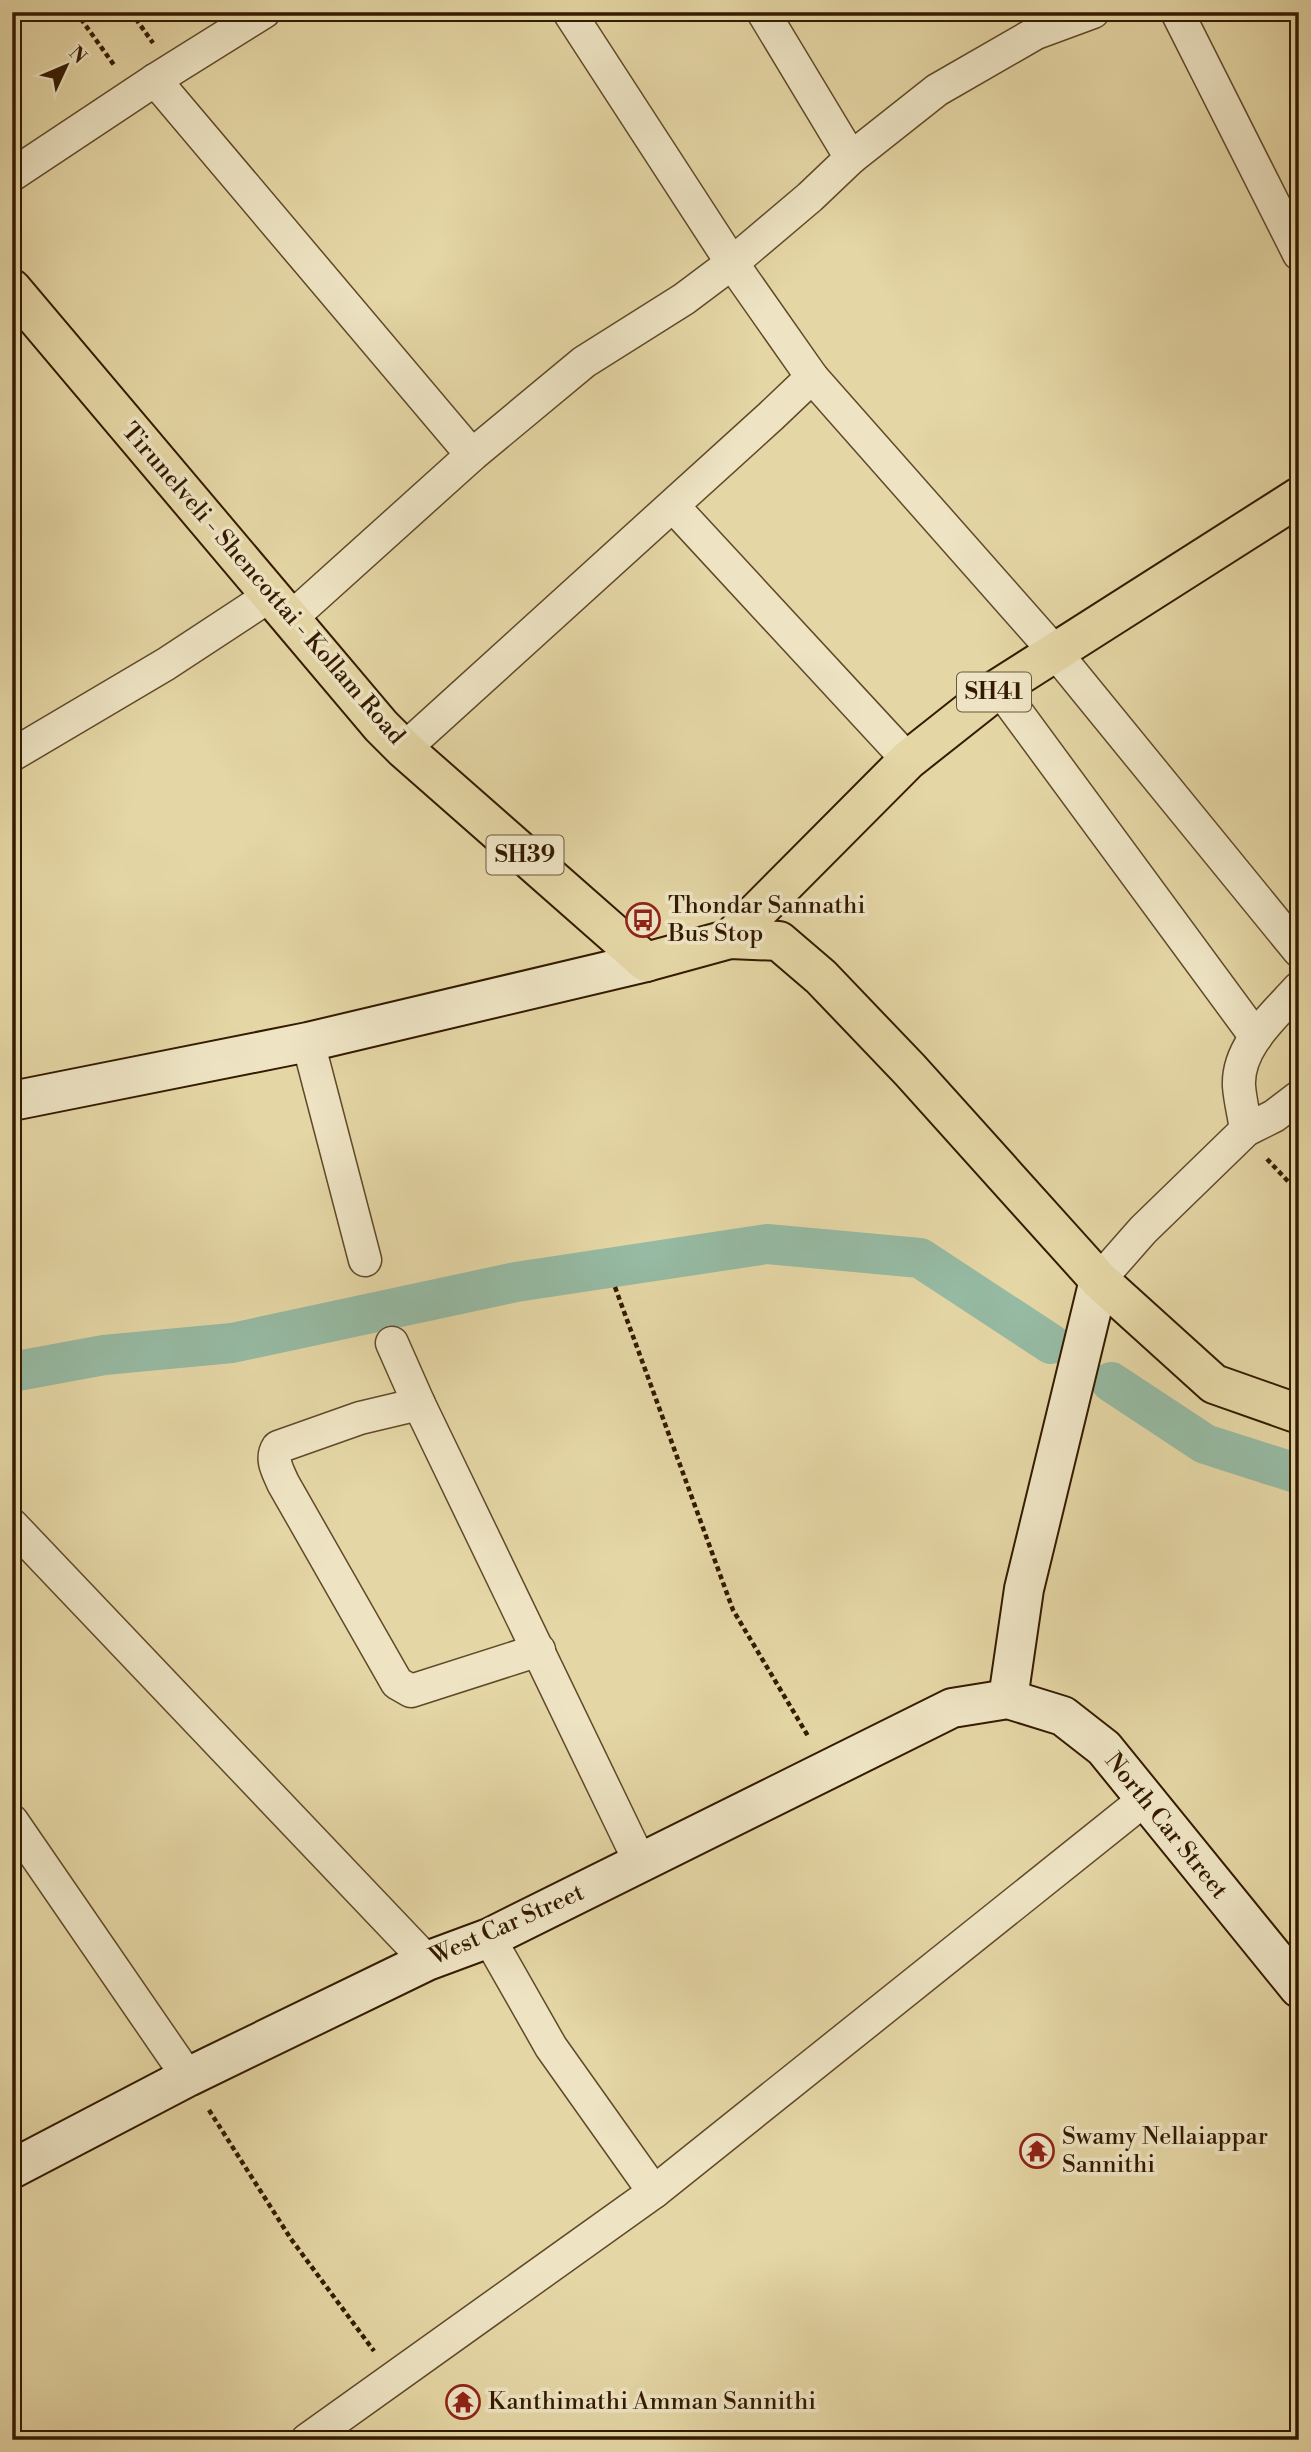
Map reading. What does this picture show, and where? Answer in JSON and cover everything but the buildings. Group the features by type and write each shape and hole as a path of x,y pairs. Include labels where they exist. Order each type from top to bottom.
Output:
{"main road":[{"name":"Tirunelveli - Shencottai - Kollam Road","path":"12,289 381,726 646,962"},
{"name":"SH41","path":"730,939 908,760 999,688 1299,497"},
{"path":"12,1101 308,1042 646,962 730,939 779,942 821,977 910,1070 1099,1280 1214,1384 1299,1414"},
{"path":"1008,1699 1024,1589 1099,1280"},
{"name":"West Car Street","path":"12,2169 188,2077 427,1961 489,1938 951,1708 1008,1699"},
{"name":"North Car Street","path":"1008,1699 1063,1716 1104,1748 1299,1988"}],"street":[{"path":"12,175 264,12"},
{"path":"569,12 732,262 812,377 1055,653 1299,951"},
{"path":"763,12 850,158"},
{"path":"12,755 166,664 280,607 472,455 584,362 684,299 732,262 810,197 850,158 937,90 1036,33 1093,12"},
{"path":"1177,12 1299,254"},
{"path":"145,87 472,455"},
{"path":"404,749 812,377"},
{"path":"673,506 908,760"},
{"path":"999,688 1256,1037"},
{"path":"1246,1130 1238,1083 1244,1056 1256,1037 1299,988"},
{"path":"308,1042 365,1260"},
{"path":"1099,1280 1143,1230 1246,1130 1274,1116 1299,1097"},
{"path":"392,1343 640,1862"},
{"path":"419,1404 360,1418 278,1447 274,1460 284,1483 397,1683 411,1691 539,1650"},
{"path":"12,1525 427,1961"},
{"path":"307,2440 654,2192 1144,1800"},
{"path":"12,1821 188,2077"},
{"path":"489,1938 551,2048 654,2192"}],"path":[{"path":"76,12 145,87"},
{"path":"1246,1130 1273,1168 1299,1193"},
{"path":"615,1287 733,1610 828,1770"},
{"path":"188,2077 290,2239 394,2378"}],"waterway":[{"path":"12,1372 104,1355 232,1343 516,1282 767,1244 920,1258 1051,1344"},
{"path":"1111,1382 1205,1444 1299,1474"}],"place":[{"name":"Thondar Sannathi Bus Stop","path":"643,920"},
{"name":"Swamy Nellaiappar Sannithi","path":"1037,2151"},
{"name":"Kanthimathi Amman Sannithi","path":"463,2402"}]}
